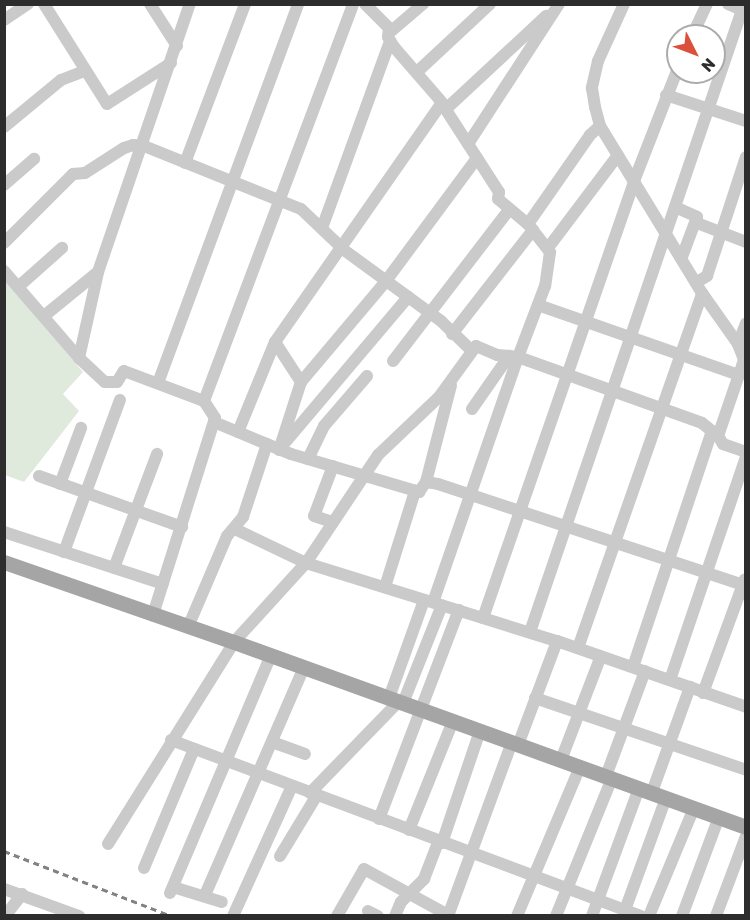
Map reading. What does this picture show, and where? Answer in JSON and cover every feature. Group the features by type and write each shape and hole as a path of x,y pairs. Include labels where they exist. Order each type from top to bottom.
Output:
{"main road":[{"path":"4,562 271,655 745,827"}],"street":[{"path":"4,20 28,4"},
{"path":"44,4 107,104 171,63"},
{"path":"150,4 177,46"},
{"path":"79,357 98,272 144,146 190,4"},
{"path":"185,163 245,4"},
{"path":"158,383 298,4"},
{"path":"204,401 353,4"},
{"path":"322,228 389,37 389,28 365,4"},
{"path":"389,37 423,4"},
{"path":"417,72 490,4"},
{"path":"238,432 275,342 444,106 558,4"},
{"path":"468,144 558,4"},
{"path":"556,915 626,729 639,669 670,559 715,434 745,361 738,344 600,126 592,88 598,61 624,4"},
{"path":"697,24 706,4"},
{"path":"530,632 668,233 743,7 728,4"},
{"path":"280,856 314,794 397,701 471,494 514,356 546,286 550,252 548,248 531,227 498,199 500,192 444,106 389,37"},
{"path":"4,127 61,80 84,70"},
{"path":"483,618 634,181 671,84"},
{"path":"666,95 746,121"},
{"path":"452,334 531,227 590,135 600,126"},
{"path":"4,243 73,174 85,173 124,148 133,145 144,146 301,209 341,247 431,314 472,351"},
{"path":"548,248 618,155"},
{"path":"578,648 681,355 700,287 707,276 746,157"},
{"path":"279,450 301,382 386,281 477,158"},
{"path":"4,184 34,159"},
{"path":"675,207 697,217 697,223 682,257"},
{"path":"393,361 509,210"},
{"path":"697,223 746,242"},
{"path":"18,287 62,248"},
{"path":"4,271 79,357 105,382 117,382 124,371 204,401 215,418 153,615"},
{"path":"44,316 98,272"},
{"path":"279,450 408,297"},
{"path":"538,305 739,375"},
{"path":"738,344 746,323"},
{"path":"275,342 301,382"},
{"path":"108,844 234,642 306,563 378,455 439,397 476,346 497,355 514,356 702,423 723,444 746,452"},
{"path":"472,409 514,356"},
{"path":"308,459 324,426 367,376"},
{"path":"214,422 279,450 366,474 415,491 422,490 452,379"},
{"path":"64,552 120,400"},
{"path":"309,412 324,426"},
{"path":"60,484 81,428"},
{"path":"188,627 227,536 243,517 267,444"},
{"path":"114,568 157,454"},
{"path":"670,680 746,457"},
{"path":"333,466 314,516 333,522"},
{"path":"39,476 182,527"},
{"path":"426,482 471,494 745,583 703,693"},
{"path":"385,587 415,491"},
{"path":"235,529 306,563 557,640 746,707"},
{"path":"4,532 163,584"},
{"path":"397,701 433,602"},
{"path":"379,819 459,610"},
{"path":"337,915 364,869 409,896 448,915 515,743 536,698 557,640"},
{"path":"222,902 205,895 172,890 271,655"},
{"path":"561,760 601,656"},
{"path":"205,895 304,667"},
{"path":"592,915 653,793 690,687"},
{"path":"536,698 746,770"},
{"path":"409,830 453,721"},
{"path":"395,915 401,902 424,879 440,842 480,731"},
{"path":"171,740 534,878 637,914"},
{"path":"272,742 305,754"},
{"path":"144,868 194,749"},
{"path":"517,915 580,767"},
{"path":"233,915 292,786"},
{"path":"637,914 653,793"},
{"path":"637,914 694,808"},
{"path":"682,915 719,817"},
{"path":"716,915 745,827"},
{"path":"4,889 71,914"},
{"path":"5,915 22,894"}],"green space":[{"path":"4,279 83,372 63,394 79,411 24,482 5,475"}],"railway":[{"path":"4,851 172,916"}]}
